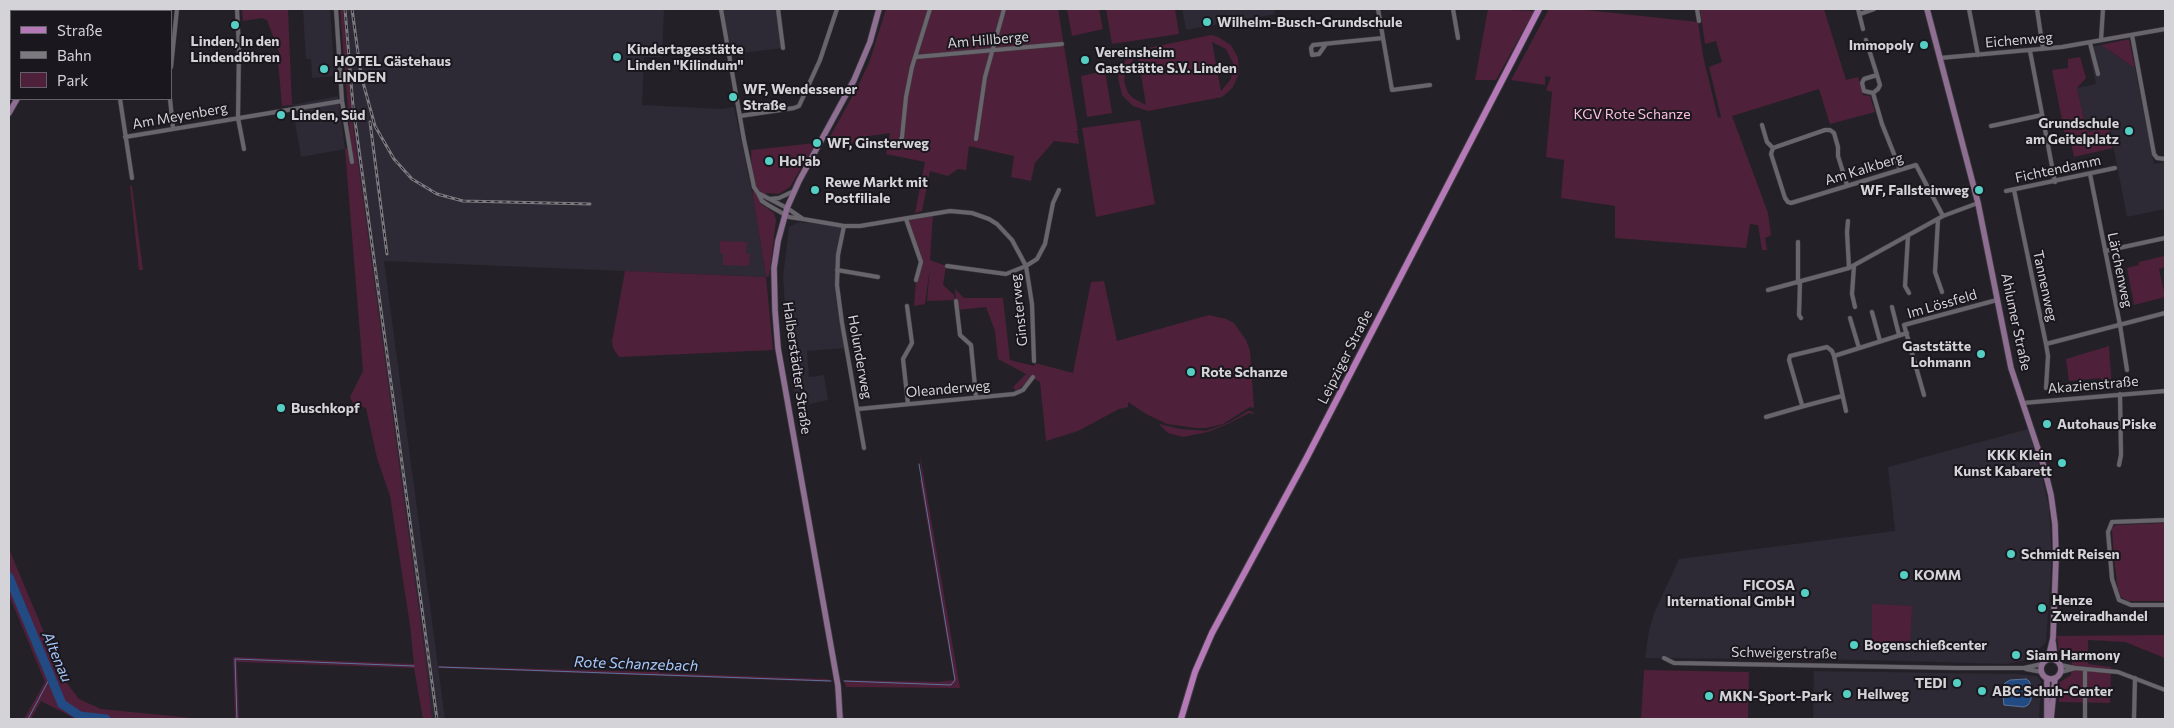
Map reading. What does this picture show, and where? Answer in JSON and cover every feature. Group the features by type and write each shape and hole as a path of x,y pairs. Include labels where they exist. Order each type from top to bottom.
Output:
{"main road":[{"name":"Halberstädter Straße","path":"840,719 838,686 776,329 774,268 784,215 794,191 854,80 870,42 879,9"},
{"name":"Leipziger Straße","path":"1181,719 1196,672 1212,633 1306,459 1539,9"},
{"name":"Ahlumer Straße","path":"1926,9 1978,203 2011,368 2044,467 2054,509 2056,547 2052,659"},
{"path":"9,113 16,100"},
{"path":"2052,659 2061,668 2055,678 2049,719 2047,678 2042,672 2042,664 2052,659"},
{"path":"2047,678 2055,678"}],"street":[{"path":"172,57 177,9"},
{"path":"237,9 240,56 238,118"},
{"path":"336,9 342,101 352,162"},
{"path":"721,9 750,175 758,193 768,205 784,215"},
{"path":"778,9 783,48"},
{"path":"740,116 799,106 820,60 837,9"},
{"path":"899,145 902,137 906,97 930,9"},
{"path":"976,138 984,82 1004,9"},
{"path":"1378,9 1392,90 1430,85"},
{"path":"1453,9 1458,38"},
{"path":"1697,9 1699,21"},
{"path":"1863,29 1859,11 1874,9"},
{"path":"1969,9 1978,54"},
{"path":"2037,9 2043,48"},
{"path":"2100,40 2102,9"},
{"name":"Eichenweg","path":"1938,58 2030,51 2090,43 2165,29"},
{"path":"2132,34 2154,154 2157,158 2165,158"},
{"path":"1326,44 1383,38"},
{"path":"1866,40 1880,85 1873,93"},
{"path":"2090,43 2098,74"},
{"name":"Am Hillberge","path":"916,57 1062,44"},
{"path":"2030,51 2055,182"},
{"path":"1873,93 1864,91 1862,83 1864,79 1877,74"},
{"path":"1873,93 1882,124 1900,169"},
{"path":"120,100 132,178"},
{"path":"170,100 173,128"},
{"name":"Am Meyenberg","path":"125,137 342,101"},
{"path":"1991,126 2042,115"},
{"name":"Am Meyenberg","path":"238,118 244,149"},
{"path":"1762,125 1767,142 1773,148 1825,130 1830,130 1834,133 1838,147 1838,156 1847,185"},
{"name":"Am Kalkberg","path":"1773,148 1771,154 1785,198 1792,203 1916,165 1943,216"},
{"name":"Fichtendamm","path":"2006,192 2115,168"},
{"name":"Lärchenweg","path":"2090,174 2127,370"},
{"path":"947,266 1006,274 1026,266 1037,259 1043,251 1053,203 1059,190"},
{"name":"Tannenweg","path":"2014,190 2048,356 2046,388"},
{"path":"770,199 779,198 794,191"},
{"name":"Ginsterweg","path":"758,193 804,219"},
{"path":"1768,290 1854,266 1938,218 1978,203"},
{"name":"Ginsterweg","path":"784,215 844,226 881,224 950,211 978,214 993,222 1005,232 1026,266 1032,304 1034,361"},
{"path":"1938,218 1935,272 1942,292"},
{"path":"906,219 920,257 920,270 916,280"},
{"path":"1848,220 1846,232 1849,268"},
{"name":"Holunderweg","path":"844,226 837,270 842,323 864,448"},
{"path":"1908,236 1905,286 1909,293"},
{"path":"2105,251 2165,238"},
{"path":"1798,242 1799,315 1801,318"},
{"path":"1854,266 1852,294 1856,307"},
{"path":"837,270 878,277"},
{"name":"Im Lössfeld","path":"1924,395 1904,325 1997,300"},
{"path":"956,301 960,336 971,345 976,398"},
{"path":"907,306 912,343 903,359 908,404"},
{"path":"1892,307 1899,335"},
{"path":"1872,312 1880,341"},
{"path":"2046,344 2165,312"},
{"path":"1850,318 1859,348"},
{"path":"1834,356 1907,333"},
{"path":"1804,406 1802,405 1789,360 1790,356 1827,346 1834,356 1846,411"},
{"name":"Oleanderweg","path":"858,409 1018,393 1033,378"},
{"name":"Akazienstraße","path":"2023,403 2165,391"},
{"path":"2119,464 2121,454 2120,394"},
{"path":"1766,417 1842,396"},
{"path":"2165,520 2112,522 2108,532 2112,579 2119,600 2131,605 2165,605"},
{"name":"Schweigerstraße","path":"1664,658 1674,662 2024,668 2042,672"},
{"name":"Schweigerstraße","path":"2024,668 2042,664"},
{"path":"2061,668 2110,671 2135,678 2165,690"},
{"path":"2085,669 2085,719"},
{"path":"2134,719 2135,678"}],"shaded area":[{"path":"303,9 330,9 335,76 312,78 311,59 306,59"},
{"path":"343,9 664,9 662,57 644,57 642,105 721,109 734,107 753,196 766,277 384,261 445,719 432,719 426,662 353,125"},
{"path":"721,9 778,9 783,48 733,54"},
{"name":"Wilhelm-Busch-Grundschule","path":"1182,9 1274,9 1275,14 1186,30"},
{"name":"Grundschule am Geitelplatz","path":"2101,45 2135,68 2154,164 2165,162 2165,209 2127,217 2110,129 2087,132 2077,88 2096,84 2088,47"},
{"path":"338,96 345,149 301,157 292,105"},
{"path":"799,222 844,226 838,255 837,285 846,348 807,351 809,377 824,375 828,400 796,407 789,354 783,277 789,227"},
{"path":"2028,429 2049,507 2052,557 2046,642 2031,659 2007,664 1865,660 1645,658 1649,630 1655,611 1679,559 1895,531 1888,467"},
{"path":"1814,671 2017,674 2037,676 2041,681 2039,719 1813,719"}],"green space":[{"path":"242,9 295,9 288,10 292,105 282,106 278,61 282,60 267,20 262,18 243,21"},
{"path":"340,9 343,9 353,125 426,662 432,719 423,719 414,668 237,662 239,718 246,719 235,719 233,657 414,664 410,625 390,496 377,458 366,408 353,403 350,397 363,371 345,149 351,147"},
{"path":"886,9 1058,9 1078,131 1073,132 1077,132 1079,144 1054,141 1035,163 1031,181 1011,177 1014,156 969,146 966,170 958,169 948,176 930,171 922,211 915,213 925,162 886,154 890,133 855,138 853,143 831,146 827,142 869,63"},
{"path":"1067,9 1099,9 1103,29 1072,36"},
{"path":"1106,9 1175,9 1179,34 1112,44"},
{"path":"1488,9 1534,11 1496,80 1475,80"},
{"name":"KGV Rote Schanze","path":"1549,9 1576,9 1698,22 1703,56 1718,118 1721,117 1709,67 1722,62 1716,41 1705,44 1700,9 1824,9 1846,80 1858,77 1863,95 1870,96 1875,112 1830,124 1819,89 1732,116 1768,213 1771,235 1765,238 1767,250 1762,250 1758,225 1750,224 1746,248 1615,238 1615,206 1561,198 1564,160 1546,157 1552,92 1546,90 1551,77 1545,76 1545,85 1511,80"},
{"path":"1211,35 1231,45 1238,58 1239,73 1233,87 1222,97 1148,111 1133,106 1122,95 1118,78 1120,67 1131,54 1138,50","holes":["1212,42 1226,49 1233,63 1231,79 1221,91","1138,56 1146,105 1128,93 1124,81 1126,68"]},
{"path":"2129,39 2135,68 2101,45"},
{"path":"2080,57 2086,78 2077,88 2087,132 2109,128 2113,148 2074,157 2071,143 2066,140 2052,70 2068,68 2068,59"},
{"path":"1105,71 1112,113 1087,117 1081,76"},
{"path":"1140,120 1155,204 1096,217 1082,128"},
{"path":"816,143 790,187 779,194 767,193 760,203 774,213 776,220 769,276 766,277 753,196 751,150"},
{"path":"130,186 132,186 143,270 139,270"},
{"path":"933,213 930,260 946,266 943,285 954,295 955,300 927,301 930,267 925,304 914,306 916,280 921,262 906,219"},
{"path":"720,241 747,242 746,253 750,254 749,266 723,265"},
{"path":"2164,256 2165,267 2159,269 2165,297 2134,305 2127,268 2139,265 2139,262"},
{"path":"625,271 766,277 773,350 619,357 613,348 612,341"},
{"path":"1104,281 1117,341 1209,315 1234,323 1246,340 1250,351 1254,408 1250,407 1223,424 1196,428 1167,424 1146,414 1128,402 1128,407 1119,409 1078,431 1046,441 1040,382 1033,378 1016,391 1013,387 1026,374 998,359 995,331 986,307 957,310 955,289 964,298 1003,298 1010,360 1034,366 1035,363 1073,373 1091,282"},
{"path":"2109,346 2112,389 2102,390 2101,378 2069,381 2066,359"},
{"path":"1248,411 1255,414 1249,413 1230,423 1208,432 1183,437 1168,433 1159,424 1181,429 1206,431 1230,422"},
{"path":"920,455 960,688 846,687 844,680 939,682 954,680 920,480 922,480"},
{"path":"2165,523 2165,601 2128,601 2121,597 2118,589 2112,528 2116,525"},
{"path":"9,549 59,668 66,682 79,699 101,709 202,719 76,719 41,701 31,719 24,719 45,682 9,595"},
{"path":"1872,604 1912,606 1910,646 1913,646 1913,651 1874,649 1874,652 1872,652"},
{"path":"2165,635 2165,658 2125,642 2088,640 2088,664 2111,667 2110,703 2059,702 2060,682 2071,675 2072,662 2066,661 2059,653 2057,636"},
{"path":"1763,651 1825,652 1825,660 1763,659"},
{"path":"653,665 660,665 659,673 828,679 830,682 439,668 438,666 651,672"},
{"name":"MKN-Sport-Park","path":"1644,670 1749,672 1748,719 1641,719"}],"water":[{"path":"2026,679 2031,686 2031,700 2028,705 2024,707 2004,705 2002,688 2005,683 2010,680"}],"waterway":[{"name":"Rote Schanzebach","path":"844,681 951,685 955,680 919,464"},
{"name":"Altenau","path":"9,577 62,704 80,716 106,719"},
{"name":"Rote Schanzebach","path":"237,719 235,659 414,666"},
{"name":"Rote Schanzebach","path":"439,667 831,681"},
{"path":"28,719 51,676"}],"railway":[{"path":"345,9 353,106 437,719"},
{"path":"352,9 361,75 375,126 394,159 412,179 437,194 463,201 590,204"},
{"path":"370,122 387,254"}],"place":[{"name":"Wilhelm-Busch-Grundschule","path":"1207,22"},
{"name":"Linden, In den Lindendöhren","path":"235,25"},
{"name":"Immopoly","path":"1924,45"},
{"name":"Kindertagesstätte Linden \"Kilindum\"","path":"617,57"},
{"name":"Vereinsheim Gaststätte S.V. Linden","path":"1085,60"},
{"name":"HOTEL Gästehaus LINDEN","path":"324,69"},
{"name":"WF, Wendessener Straße","path":"733,97"},
{"name":"Linden, Süd","path":"281,115"},
{"name":"Grundschule am Geitelplatz","path":"2129,131"},
{"name":"WF, Ginsterweg","path":"817,143"},
{"name":"Hol'ab","path":"769,161"},
{"name":"Rewe Markt mit Postfiliale","path":"815,190"},
{"name":"WF, Fallsteinweg","path":"1979,190"},
{"name":"Gaststätte Lohmann","path":"1981,354"},
{"name":"Rote Schanze","path":"1191,372"},
{"name":"Buschkopf","path":"281,408"},
{"name":"Autohaus Piske","path":"2047,424"},
{"name":"KKK Klein Kunst Kabarett","path":"2062,463"},
{"name":"Schmidt Reisen","path":"2011,554"},
{"name":"KOMM","path":"1904,575"},
{"name":"FICOSA International GmbH","path":"1805,593"},
{"name":"Henze Zweiradhandel","path":"2042,608"},
{"name":"Bogenschießcenter","path":"1854,645"},
{"name":"Siam Harmony","path":"2016,655"},
{"name":"TEDI","path":"1957,683"},
{"name":"ABC Schuh-Center","path":"1982,691"},
{"name":"Hellweg","path":"1847,694"},
{"name":"MKN-Sport-Park","path":"1709,696"}]}
